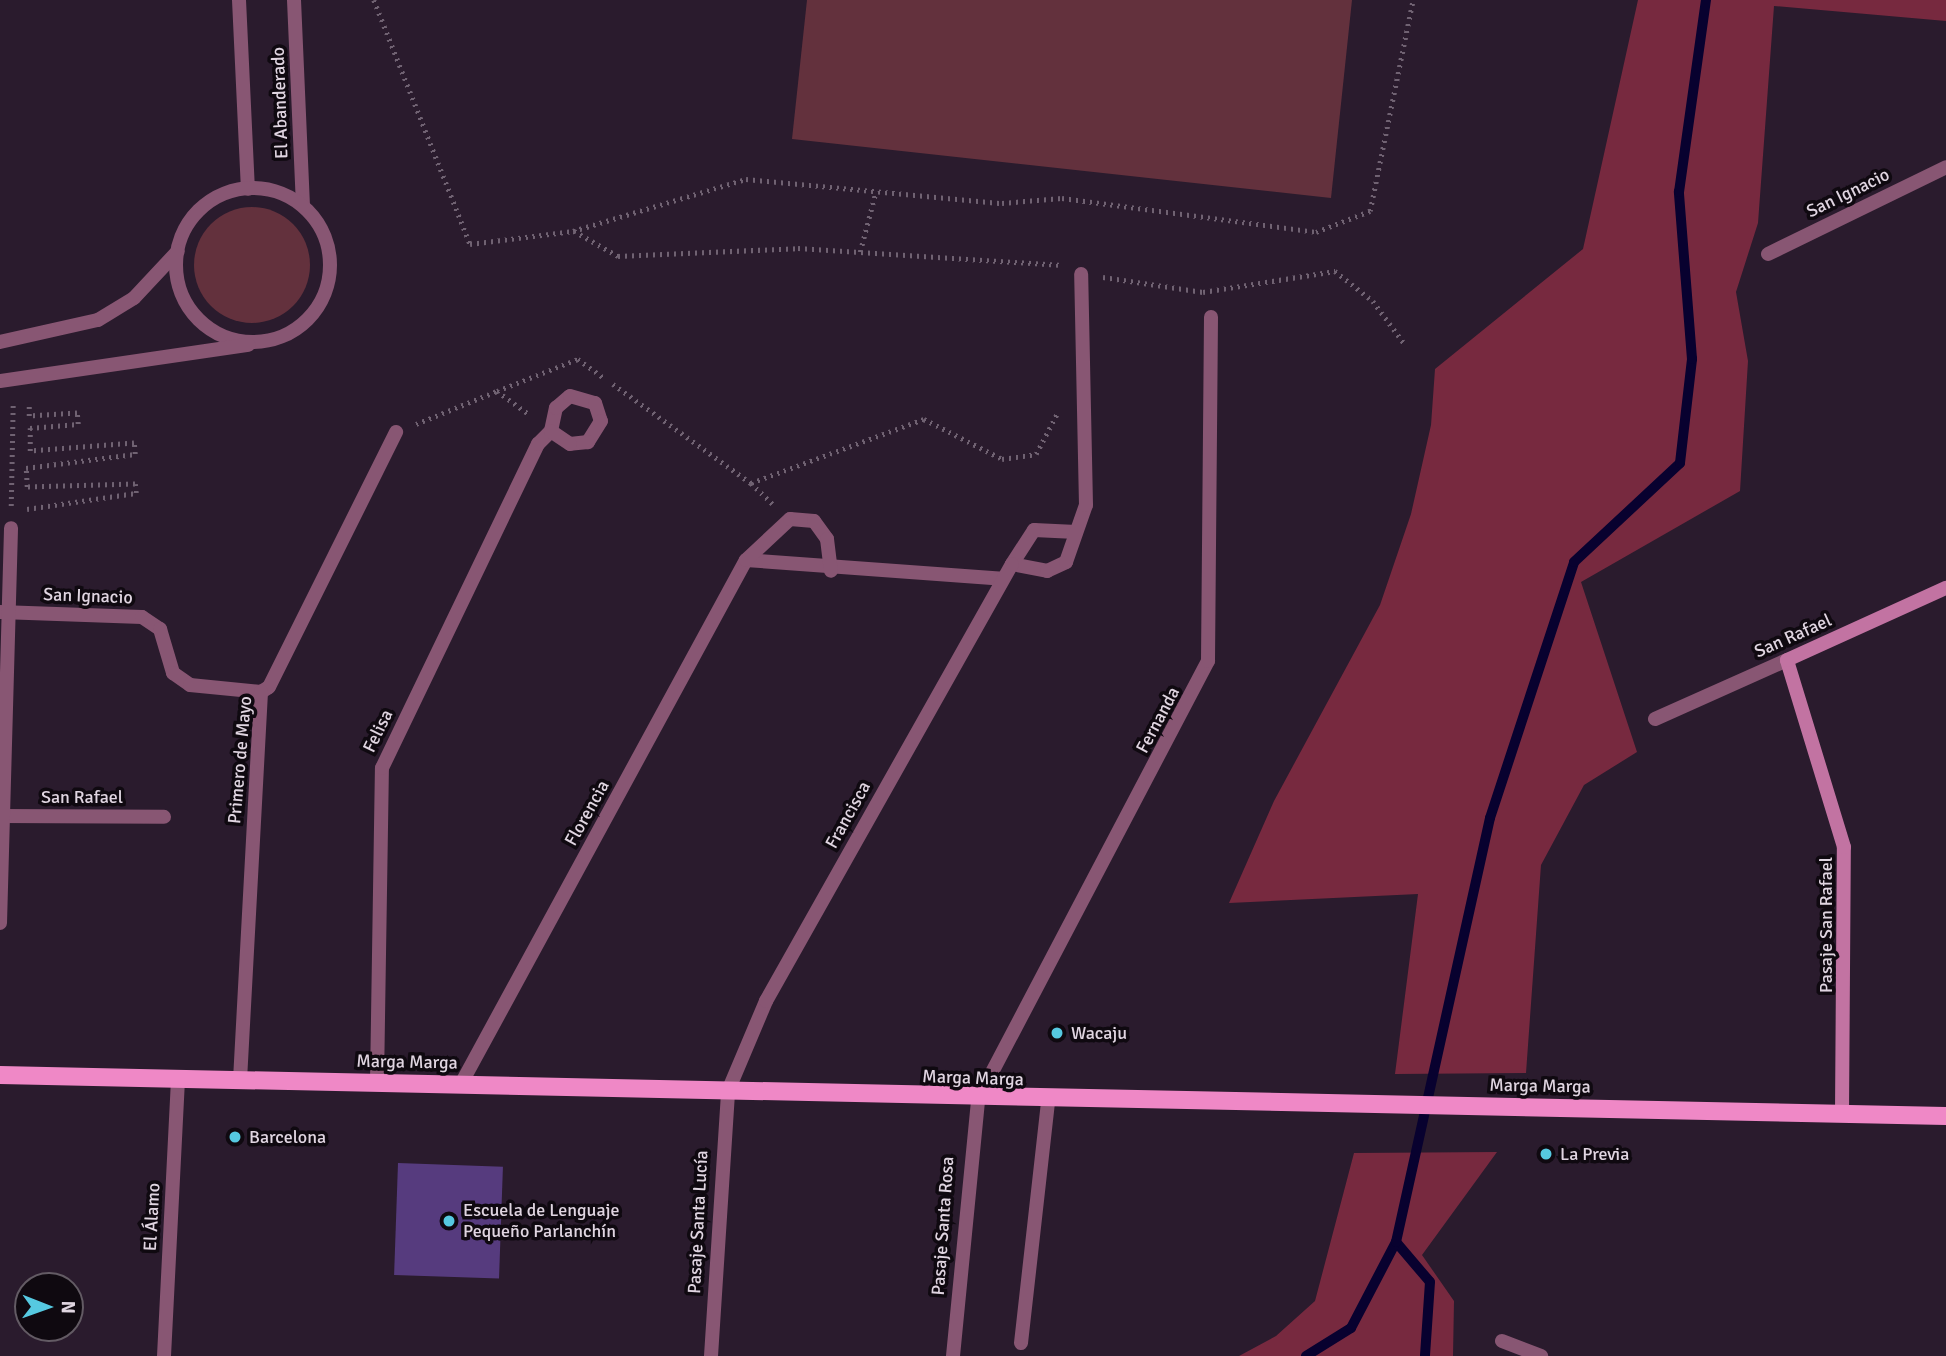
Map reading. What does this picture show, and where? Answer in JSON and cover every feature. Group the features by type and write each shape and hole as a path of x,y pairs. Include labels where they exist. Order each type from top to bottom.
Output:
{"main road":[{"name":"Marga Marga","path":"0,1074 1048,1101 1542,1107 1946,1116"}],"street":[{"name":"El Abanderado","path":"239,0 247,189"},
{"name":"El Abanderado","path":"294,0 303,205"},
{"name":"San Ignacio","path":"1768,254 1946,167"},
{"path":"0,342 98,320 134,298 178,251 199,208 232,190 270,189 303,205 325,235 331,273 318,308 300,325 255,344 0,381"},
{"path":"178,251 175,277 190,312 218,336 255,344"},
{"path":"1012,564 1058,568 1086,505 1081,274"},
{"name":"Fernanda","path":"978,1099 1208,661 1211,317"},
{"name":"Felisa","path":"377,1082 382,768 538,444 551,431"},
{"name":"Primero de Mayo","path":"240,1080 261,692 269,687 396,432"},
{"name":"Florencia","path":"461,1084 746,561 790,519 814,521 827,539 831,570"},
{"path":"0,923 5,612 11,528"},
{"name":"Francisca","path":"727,1091 766,1001 1002,579 1034,530 1076,532"},
{"path":"746,561 831,570 1002,579"},
{"name":"San Rafael","path":"1655,719 1946,588"},
{"name":"San Ignacio","path":"5,612 142,617 160,629 173,673 190,685 261,692"},
{"name":"Pasaje San Rafael","path":"1787,660 1844,846 1842,1113"},
{"name":"San Rafael","path":"2,816 164,817"},
{"name":"El Álamo","path":"164,1356 178,1080"},
{"name":"Pasaje Santa Lucía","path":"711,1356 727,1091"},
{"name":"Pasaje Santa Rosa","path":"953,1356 978,1099"},
{"path":"1021,1342 1048,1101"},
{"path":"1502,1341 1541,1356"}],"path":[{"path":"374,0 470,244 573,231 746,179 1002,203 1062,198 1316,232 1370,211 1413,0"},
{"path":"860,252 876,191"},
{"path":"573,231 618,256 860,252 1060,264 1081,274 1203,292 1335,271 1373,301 1404,343"},
{"path":"396,432 578,359 751,483 924,419 1002,459 1036,454 1082,368"},
{"path":"497,391 551,431"},
{"path":"11,528 26,509 136,493 135,484 27,487 26,468 135,454 134,443 30,451 30,428 78,425 77,413 29,416 29,402"},
{"path":"11,528 12,404"}],"shaded area":[{"path":"807,0 1352,0 1331,198 792,139"},
{"path":"1638,0 1946,0 1946,21 1774,6 1758,223 1736,292 1748,361 1740,491 1581,582 1637,752 1584,785 1541,865 1526,1073 1395,1074 1418,894 1229,903 1274,801 1380,605 1411,514 1431,425 1435,369 1583,249"},
{"path":"252,207 274,212 293,224 305,243 310,265 305,287 293,306 274,318 252,323 230,318 211,306 199,287 194,265 199,243 211,224 230,212"},
{"path":"1497,1152 1422,1255 1454,1301 1453,1356 1239,1356 1276,1336 1315,1301 1354,1153"}],"building":[{"name":"Escuela de Lenguaje Pequeño Parlanchín","path":"398,1163 503,1167 499,1279 394,1275"}],"waterway":[{"path":"1306,1356 1351,1328 1396,1242 1490,818 1574,562 1680,463 1692,359 1679,192 1706,0"},
{"path":"1396,1242 1430,1282 1425,1356"}],"place":[{"name":"Wacaju","path":"1057,1033"},
{"name":"Barcelona","path":"235,1137"},
{"name":"La Previa","path":"1546,1154"},
{"name":"Escuela de Lenguaje Pequeño Parlanchín","path":"449,1221"}]}
